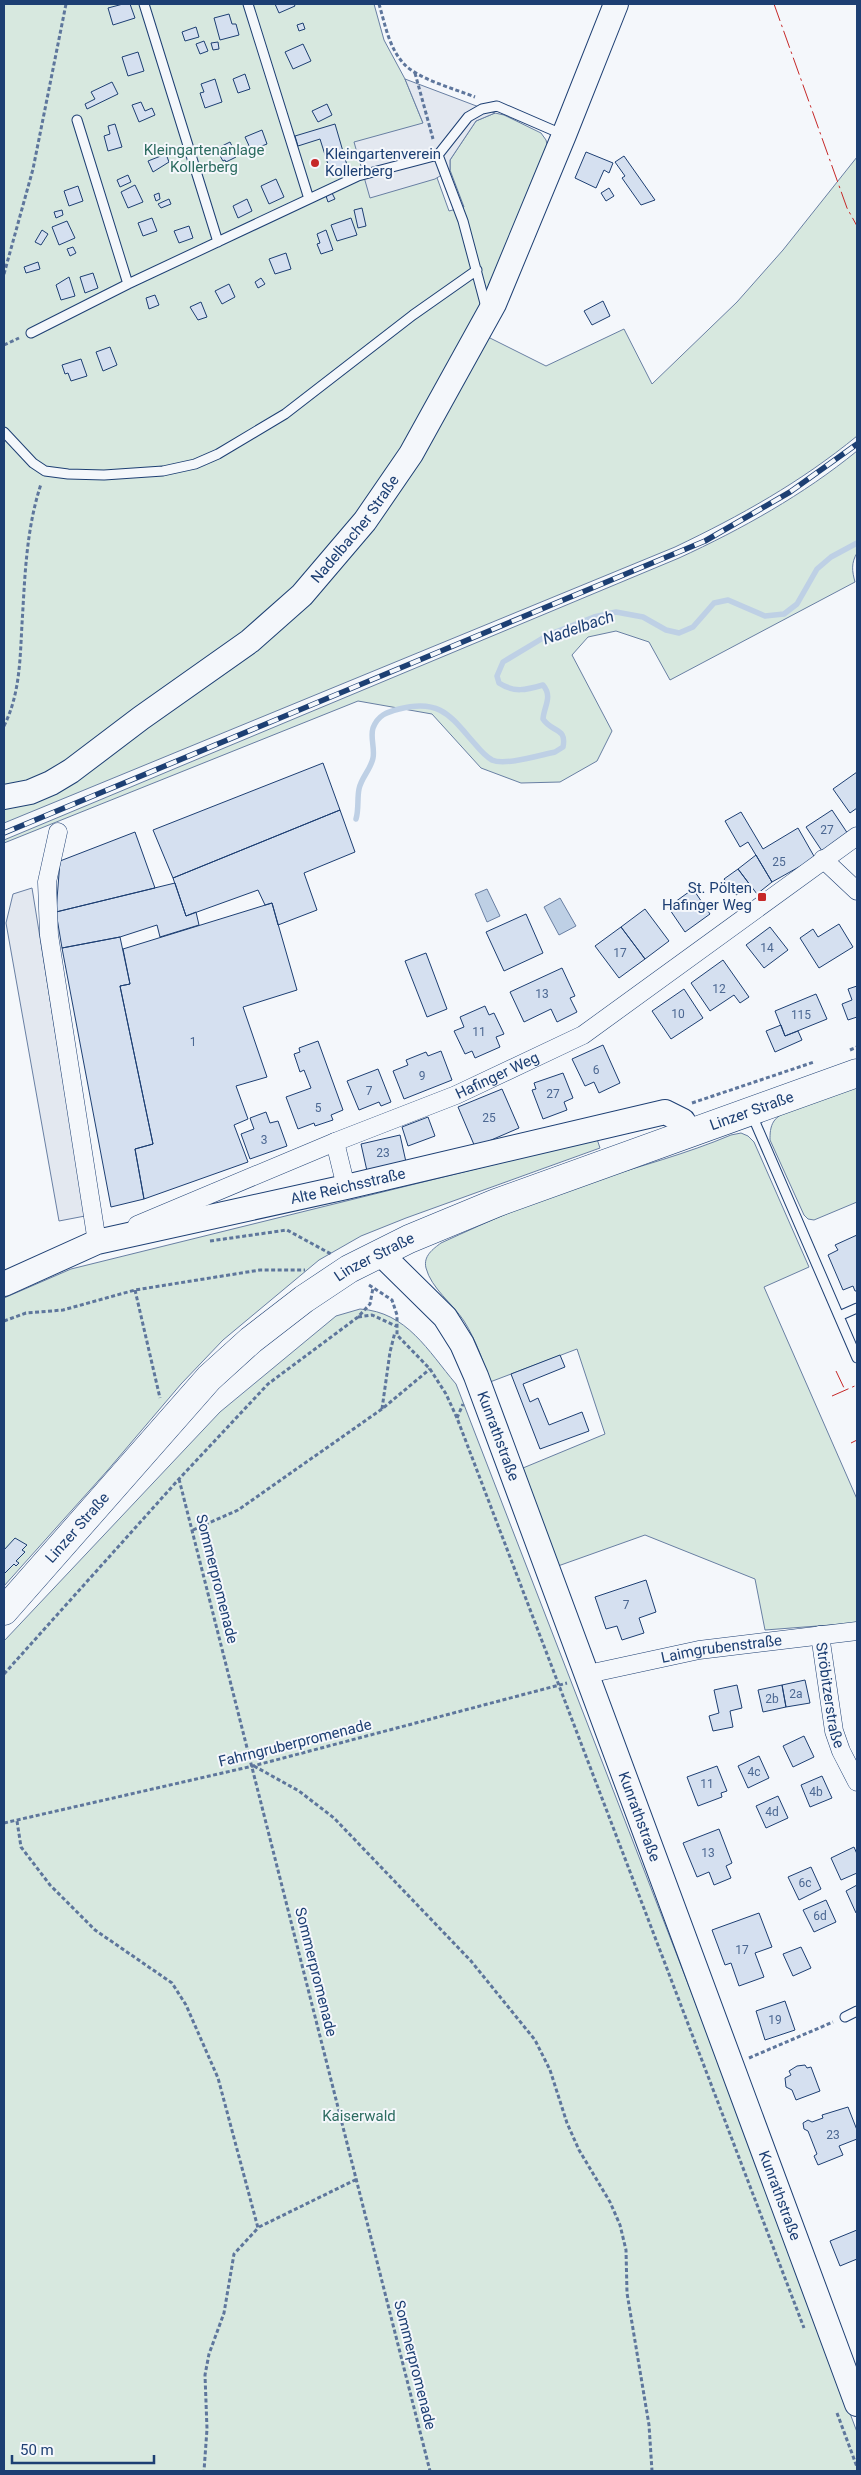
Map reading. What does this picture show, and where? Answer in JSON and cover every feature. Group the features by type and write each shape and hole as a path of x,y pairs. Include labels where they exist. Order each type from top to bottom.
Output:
{"main road":[{"name":"Linzer Straße","path":"4,1611 209,1378 251,1340 304,1299 348,1269 380,1253 496,1203 750,1111 853,1062"}],"street":[{"name":"Nadelbacher Straße","path":"4,797 30,792 51,783 71,771 120,733 250,641 302,595 346,547 387,492 431,420 488,315 508,274 616,4"},
{"path":"58,832 47,882 49,935 97,1242"},
{"name":"Hafinger Weg","path":"97,1242 335,1142 456,1095 583,1035 857,836"},
{"path":"823,859 857,891"},
{"path":"665,1112 683,1121 689,1132"},
{"name":"Alte Reichsstraße","path":"4,1284 97,1242 346,1187 665,1112"},
{"path":"335,1142 346,1187"},
{"name":"Kunrathstraße","path":"380,1253 421,1291 445,1318 462,1344 479,1384 732,2065 847,2407"},
{"name":"Laimgrubenstraße","path":"589,1678 699,1650 857,1631"},
{"name":"Ströbitzerstraße","path":"820,1635 834,1730 857,1782"}],"lane":[{"path":"144,4 218,242"},
{"path":"248,4 309,199"},
{"path":"31,333 128,284 358,176 438,155 468,117 482,109 497,106 564,136"},
{"path":"77,120 128,284"},
{"path":"438,155 463,221 488,315"},
{"path":"4,432 33,463 45,471 104,475 163,471 195,464 218,454 285,414 413,315 477,270"},
{"path":"750,1111 857,1358"},
{"path":"839,1316 857,1308"},
{"path":"845,2017 857,2011"}],"path":[{"path":"4,274 34,169 66,4"},
{"path":"379,4 388,38 404,65 415,73 497,106"},
{"path":"415,73 438,155"},
{"path":"4,726 13,702 19,676 26,554 31,514 45,471"},
{"path":"853,1062 857,1047"},
{"path":"665,1112 821,1060"},
{"path":"200,1242 287,1230 341,1260 348,1269"},
{"path":"4,1321 26,1313 63,1310 135,1290 260,1270 309,1270"},
{"path":"4,1674 179,1479 268,1384 358,1317 370,1304 374,1288 392,1300 396,1308 396,1332 390,1352 382,1409"},
{"path":"135,1290 162,1406"},
{"path":"358,1317 372,1315 396,1326"},
{"path":"396,1332 430,1369 457,1418 807,2337"},
{"path":"193,1530 238,1510 382,1409 430,1369"},
{"name":"Sommerpromenade","path":"179,1479 430,2471"},
{"name":"Fahrngruberpromenade","path":"4,1823 253,1766 589,1678"},
{"path":"253,1766 299,1791 334,1818 471,1962 536,2040 550,2070 567,2124 579,2150 610,2202 620,2225 626,2250 627,2293 648,2415 652,2471"},
{"path":"17,1821 21,1847 50,1885 95,1930 172,1983 186,2005 218,2078 258,2228"},
{"path":"732,2065 845,2017"},
{"path":"204,2471 207,2429 205,2375 209,2354 224,2313 234,2254 258,2228 357,2179"},
{"path":"847,2407 857,2467"}],"green space":[{"name":"Kleingartenanlage Kollerberg","path":"4,4 374,4 384,40 405,79 423,123 431,161 449,211 464,207 450,170 450,160 476,121 495,113 504,115 541,133 546,140 548,148 500,270 404,450 317,566 244,632 65,763 28,781 4,787"},
{"path":"857,157 857,436 836,453 769,497 675,547 4,823 4,805 284,625 486,336 546,366 624,329 652,384 737,302 783,250"},
{"path":"857,451 857,553 853,567 855,582 670,680 649,642 616,631 588,637 572,655 612,731 597,761 560,782 521,783 481,768 432,714 358,701 4,843 4,840 679,558 726,535 794,497"},
{"path":"857,1085 857,1202 814,1220 808,1219 804,1215 770,1140 772,1126 779,1116 788,1110"},
{"path":"741,1133 748,1136 754,1142 809,1267 764,1287 857,1499 857,1623 765,1630 755,1579 645,1535 558,1566 523,1468 605,1434 577,1349 490,1382 479,1351 468,1328 432,1282 425,1264 427,1256 441,1243 535,1202"},
{"path":"597,1139 600,1148 406,1218 361,1236 319,1260 223,1340 181,1384 107,1471 4,1586 4,1298 71,1269"},
{"name":"Kaiserwald","path":"360,1309 391,1317 404,1325 426,1347 456,1384 721,2069 857,2432 857,2471 4,2471 4,1641 220,1412 336,1316"}],"shaded area":[{"path":"405,79 495,113 476,121 450,160 450,170 435,179 370,198 354,142 423,123"},
{"path":"32,888 85,1216 59,1221 6,923 13,894"}],"water":[{"path":"487,889 500,916 487,922 475,894"},
{"path":"560,898 576,926 559,935 544,907"}],"building":[{"path":"130,4 135,18 113,25 108,8"},
{"path":"275,4 294,4 295,6 279,13"},
{"path":"229,14 232,24 236,24 239,35 220,40 214,18"},
{"path":"303,23 305,29 299,31 297,25"},
{"path":"196,27 199,37 185,41 182,32"},
{"path":"204,41 208,51 200,54 196,44"},
{"path":"218,42 219,49 213,50 211,43"},
{"path":"303,44 311,61 293,69 285,52"},
{"path":"138,52 144,71 128,76 122,57"},
{"path":"245,74 250,89 238,93 233,79"},
{"path":"215,79 222,102 205,108 200,93 204,92 201,84"},
{"path":"112,82 118,94 87,109 85,104 95,99 91,92"},
{"path":"141,102 145,111 152,108 155,115 139,122 132,105"},
{"path":"327,104 332,115 318,122 312,111"},
{"path":"115,124 122,147 108,151 104,136 110,134 108,126"},
{"path":"335,124 349,172 332,177 320,139 298,146 295,136"},
{"path":"262,130 267,144 251,150 245,137"},
{"path":"230,142 236,157 226,162 225,160 223,161 216,149"},
{"path":"586,152 613,163 609,173 604,170 596,188 575,178"},
{"path":"166,154 169,162 153,172 148,161"},
{"path":"624,156 655,200 641,205 622,178 625,176 615,162"},
{"path":"128,175 131,182 120,187 117,180"},
{"path":"276,179 284,197 269,204 261,186"},
{"path":"135,185 143,202 128,208 121,192"},
{"path":"78,186 83,201 69,206 64,191"},
{"path":"609,188 614,196 606,201 601,193"},
{"path":"159,193 160,199 156,201 154,195"},
{"path":"332,193 335,199 328,202 326,196"},
{"path":"169,199 171,204 161,208 158,204"},
{"path":"247,199 252,211 238,218 233,206"},
{"path":"362,208 366,226 358,228 354,210"},
{"path":"62,210 63,215 56,218 54,212"},
{"path":"152,218 157,231 143,236 138,223"},
{"path":"351,218 357,235 337,241 331,225"},
{"path":"67,221 75,238 59,245 52,227"},
{"path":"189,226 193,238 179,243 174,231"},
{"path":"42,230 48,234 41,245 35,242"},
{"path":"326,230 333,250 321,254 317,244 320,243 317,234"},
{"path":"73,247 76,253 70,256 67,249"},
{"path":"286,253 291,269 275,274 269,259"},
{"path":"38,262 40,269 26,273 24,267"},
{"path":"93,273 98,288 85,293 80,277"},
{"path":"69,277 75,296 61,300 56,285"},
{"path":"261,278 265,284 258,288 255,282"},
{"path":"229,284 235,297 222,304 215,291"},
{"path":"155,295 159,305 149,309 146,298"},
{"path":"603,301 610,316 592,325 584,311"},
{"path":"201,302 207,317 198,320 190,307"},
{"path":"110,347 117,365 103,371 96,352"},
{"path":"81,359 87,376 71,381 68,373 65,374 62,365"},
{"path":"323,763 340,810 173,878 153,830"},
{"path":"857,772 857,808 850,813 833,789"},
{"path":"340,810 355,852 304,873 317,910 278,925 272,903 265,905 258,890 186,916 173,878"},
{"path":"832,810 848,834 822,851 806,827"},
{"path":"741,812 763,849 798,828 815,858 772,882 748,842 740,847 725,821"},
{"path":"135,832 155,888 56,912 60,861"},
{"path":"756,855 772,882 757,894 738,869"},
{"path":"738,869 750,885 736,895 724,879"},
{"path":"175,883 186,916 196,912 199,925 160,937 157,925 120,937 62,948 56,912"},
{"path":"693,889 710,914 685,932 668,907"},
{"path":"272,903 297,990 243,1007 267,1077 236,1086 248,1119 234,1125 248,1162 144,1199 135,1149 153,1144 120,986 130,984 123,949"},
{"path":"645,909 669,941 645,959 621,927"},
{"path":"526,914 543,953 504,971 486,932"},
{"path":"839,924 853,947 819,968 800,938 813,929 818,937"},
{"path":"621,927 645,959 619,978 595,946"},
{"path":"770,927 788,950 764,968 746,945"},
{"path":"120,937 130,984 120,986 153,1144 135,1149 144,1199 111,1207 62,948"},
{"path":"426,953 447,1009 427,1017 405,961"},
{"path":"723,960 749,997 740,1003 734,995 710,1011 691,983"},
{"path":"562,968 575,996 570,998 577,1012 557,1022 551,1009 524,1022 510,992"},
{"path":"857,986 857,1017 848,1020 842,1004 852,1000 848,989"},
{"path":"684,989 703,1018 671,1039 652,1011"},
{"path":"816,994 827,1019 785,1036 775,1011"},
{"path":"485,1006 489,1015 494,1013 504,1034 496,1037 500,1047 475,1058 472,1051 465,1054 454,1031 464,1027 460,1017"},
{"path":"781,1025 785,1036 798,1031 802,1040 775,1052 766,1031"},
{"path":"318,1041 343,1110 331,1115 333,1120 315,1126 314,1123 298,1129 286,1097 311,1088 304,1070 300,1072 294,1054 300,1052 299,1048"},
{"path":"603,1045 620,1083 599,1093 594,1082 585,1086 572,1059"},
{"path":"441,1051 452,1080 404,1099 393,1071 408,1065 406,1060 426,1052 428,1056"},
{"path":"378,1069 391,1102 381,1106 379,1102 359,1110 347,1081"},
{"path":"563,1073 573,1098 564,1102 567,1110 543,1119 532,1090 536,1089 534,1083"},
{"path":"502,1089 519,1128 475,1147 458,1107"},
{"path":"266,1112 270,1123 278,1121 287,1146 250,1159 241,1134 254,1129 250,1118"},
{"path":"428,1117 435,1136 408,1146 402,1127"},
{"path":"400,1135 406,1162 367,1171 361,1144"},
{"path":"857,1235 857,1291 855,1291 853,1286 843,1290 828,1255 838,1250 835,1245"},
{"path":"560,1355 565,1367 523,1384 530,1402 538,1398 549,1425 582,1412 589,1431 540,1449 511,1374"},
{"path":"15,1538 27,1545 22,1550 25,1552 16,1561 19,1563 16,1566 14,1564 4,1574 4,1550"},
{"path":"646,1580 656,1612 639,1618 644,1633 622,1640 617,1626 606,1629 595,1597"},
{"path":"805,1680 810,1703 786,1707 782,1685"},
{"path":"737,1685 742,1708 730,1711 733,1727 713,1731 709,1716 719,1713 714,1690"},
{"path":"782,1685 786,1707 763,1712 758,1690"},
{"path":"804,1736 814,1757 793,1767 783,1746"},
{"path":"759,1756 769,1778 748,1788 738,1766"},
{"path":"717,1766 727,1791 721,1793 722,1797 698,1806 687,1777"},
{"path":"822,1776 832,1798 810,1807 801,1785"},
{"path":"778,1796 788,1818 766,1828 756,1806"},
{"path":"719,1829 732,1863 726,1866 731,1878 714,1885 709,1872 697,1877 683,1843"},
{"path":"854,1847 857,1854 857,1873 841,1880 831,1858"},
{"path":"811,1867 821,1889 799,1900 788,1877"},
{"path":"857,1885 857,1912 856,1913 846,1891"},
{"path":"826,1900 836,1922 814,1932 803,1910"},
{"path":"759,1913 772,1947 755,1953 764,1977 739,1986 731,1963 725,1965 712,1930"},
{"path":"801,1947 811,1968 793,1976 783,1954"},
{"path":"785,2001 795,2030 765,2040 756,2011"},
{"path":"805,2065 807,2068 811,2067 820,2091 796,2100 792,2090 786,2087 785,2078 791,2075 789,2071 797,2066"},
{"path":"848,2107 857,2130 857,2139 839,2146 843,2155 818,2165 814,2156 817,2154 808,2131 804,2129 803,2123 808,2120 812,2122 823,2118 822,2115"},
{"path":"857,2230 857,2259 840,2266 830,2241"}],"waterway":[{"name":"Nadelbach","path":"356,819 360,785 373,758 373,728 377,720 383,715 413,706 435,708 451,718 485,755 498,762 514,761 555,752 563,747 564,741 561,733 543,719 548,698 546,689 543,685 526,689 515,689 499,683 497,676 503,662 548,635 594,617 616,612 643,617 666,630 679,633 693,627 714,603 728,600 765,616 784,614 797,604 817,569 831,557 857,543"}],"railway":[{"path":"4,833 705,541 790,492 857,444"}],"power":[{"path":"774,4 847,208 857,226"},
{"path":"836,1371 845,1390"},
{"path":"832,1396 857,1385"},
{"path":"851,1443 857,1440"}],"place":[{"name":"Kleingartenverein Kollerberg","path":"315,163"},
{"name":"St. Pölten Hafinger Weg","path":"762,897"}]}
